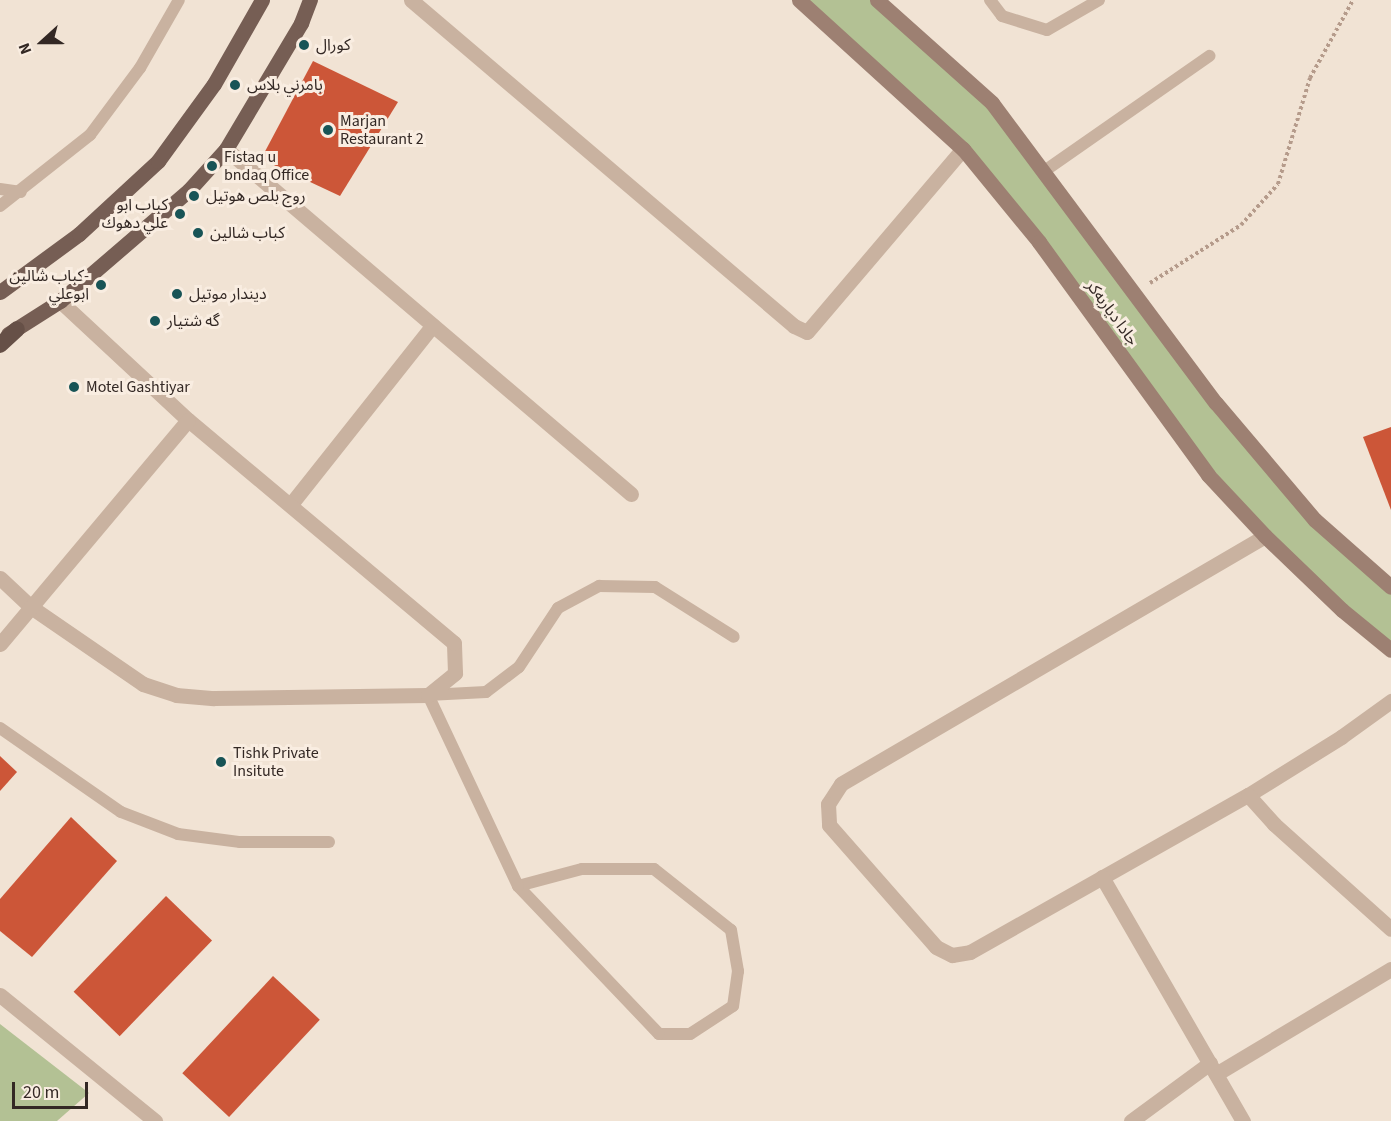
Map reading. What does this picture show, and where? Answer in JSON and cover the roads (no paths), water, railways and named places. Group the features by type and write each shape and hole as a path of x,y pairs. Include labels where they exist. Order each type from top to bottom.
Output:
{"highway":[{"path":"0,345 17,329"}],"main road":[{"path":"0,292 79,234 158,161 214,84 262,0"},
{"path":"0,339 60,301 189,190 226,149 301,23 312,0"},
{"name":"جادا دیاربه‌كر","path":"799,0 963,149 1039,242 1208,475 1265,536 1342,610 1391,650"},
{"name":"جادا دیاربه‌كر","path":"878,0 992,103 1216,403 1315,520 1391,587"}],"street":[{"path":"411,0 794,326 807,332 963,149"},
{"path":"226,149 631,494"},
{"path":"0,578 32,607 143,684 176,695 214,698 428,695 455,673 454,643 291,504 188,420 60,301"},
{"path":"291,504 433,325"},
{"path":"0,644 188,420"},
{"path":"1265,536 841,784 828,804 829,825 936,947 952,955 970,952 1248,795 1341,737 1391,701"},
{"path":"1248,795 1274,824 1391,929"},
{"path":"1102,878 1243,1121"},
{"path":"1131,1121 1213,1069 1391,969"},
{"path":"0,995 155,1121"}],"lane":[{"path":"0,206 21,192 90,135 141,68 179,0"},
{"path":"990,0 1002,16 1047,30 1099,0"},
{"path":"1043,172 1209,56"},
{"path":"0,189 21,192"},
{"path":"518,886 582,869 654,869 731,930 738,970 732,1006 690,1034 659,1034 518,886 428,695 486,692 519,667 558,608 598,586 655,587 734,638"},
{"path":"0,728 121,812 178,834 240,842 329,842"}],"place":[{"name":"كورال","path":"304,45"},
{"name":"بامرني بلاس","path":"235,85"},
{"name":"Marjan Restaurant 2","path":"328,130"},
{"name":"Fistaq u bndaq Office","path":"212,166"},
{"name":"روج بلص هوتيل","path":"194,196"},
{"name":"كباب ابو علي دهوك","path":"180,214"},
{"name":"كباب شالين","path":"198,233"},
{"name":"كباب شالين- ابوعلي","path":"101,285"},
{"name":"ديندار موتيل","path":"177,294"},
{"name":"گه شتيار","path":"155,321"},
{"name":"Motel Gashtiyar","path":"74,387"},
{"name":"Tishk Private Insitute","path":"221,762"}]}
